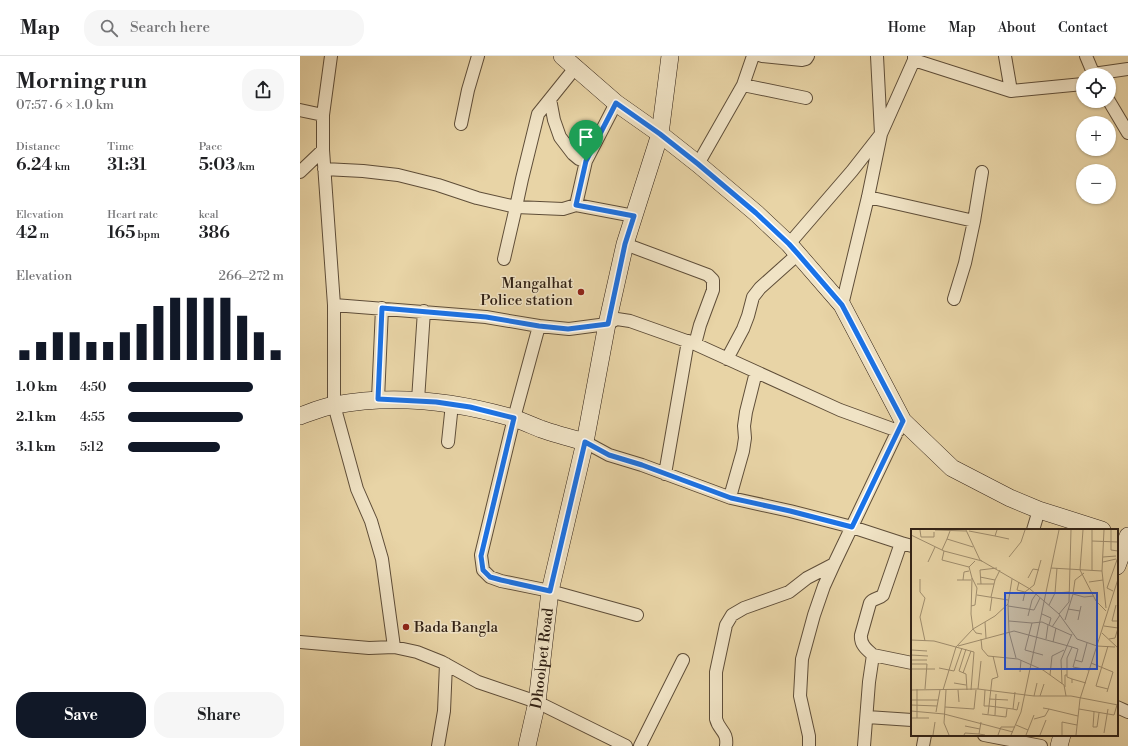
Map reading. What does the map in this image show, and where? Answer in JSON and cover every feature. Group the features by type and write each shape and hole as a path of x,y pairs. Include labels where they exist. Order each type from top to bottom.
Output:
{"street":[{"path":"331,56 323,115 323,150 334,305 334,405 357,489 371,521 382,559 394,647"},
{"path":"461,124 468,90 478,56"},
{"path":"562,56 616,103 660,134 698,164 756,213 793,249 842,305 900,426"},
{"name":"Dhoolpet Road","path":"527,746 537,702 550,591 585,442 625,244 660,134 670,56"},
{"path":"698,164 742,85 753,56"},
{"path":"762,56 802,60 806,59 808,56"},
{"path":"727,359 743,329 753,297 793,249 881,134 877,56"},
{"path":"1005,56 1011,91"},
{"path":"1086,56 1091,68"},
{"path":"842,305 868,197 881,134 914,58 1011,91 1076,85"},
{"path":"504,259 538,114 575,68"},
{"path":"1116,70 1128,68"},
{"path":"742,85 806,98"},
{"path":"550,100 554,120 560,137 573,154 579,159 586,161"},
{"path":"576,205 586,161 616,103"},
{"path":"1113,108 1128,132"},
{"path":"300,110 323,115"},
{"path":"300,172 323,150"},
{"path":"324,169 398,175 438,185 478,198 516,206 563,209 576,205 634,216"},
{"path":"954,299 965,263 982,172"},
{"path":"868,197 974,221"},
{"path":"625,244 708,275 714,280 713,290 700,325 691,342 665,474"},
{"path":"334,305 486,317 539,326 568,329 608,324 617,319 630,321 691,342 840,410 900,426 952,468 1010,498 1039,510 1099,529"},
{"path":"378,399 382,308"},
{"path":"418,400 424,311"},
{"path":"539,326 514,418 481,556 483,570 490,577 550,591 637,615"},
{"path":"730,497 743,451 746,412 756,372"},
{"path":"300,416 334,405 378,399 418,400 470,407 514,418 542,429 585,442 609,455 642,465 730,497 852,527 906,544 884,595 870,603 860,639 861,644 873,655 911,663"},
{"path":"448,442 452,404"},
{"path":"809,746 809,736 800,696 802,659 814,615 824,586 834,564 900,426"},
{"path":"1033,529 1039,510"},
{"path":"1118,562 1125,536"},
{"path":"726,746 726,735 717,724 716,719 716,672 726,625 732,615 744,608 789,592 807,578 834,564"},
{"path":"300,642 369,648 394,647 417,652 446,664 478,682 537,702 626,746"},
{"path":"864,746 869,682 873,655"},
{"path":"640,746 684,660"},
{"path":"438,746 444,711 446,664"},
{"path":"1118,707 1128,712"},
{"path":"867,717 911,720"},
{"path":"923,746 926,736"},
{"path":"989,736 1041,746"},
{"path":"1059,746 1062,736"}],"place":[{"name":"Mangalhat Police station","path":"581,292"},
{"name":"Bada Bangla","path":"406,627"}],"route":[{"path":"616,103 660,134 756,213 789,244 842,305 903,421 852,527 731,498 642,465 609,455 585,442 550,591 490,577 483,570 481,556 514,418 470,407 436,402 378,399 382,308 486,317 539,326 568,329 608,324 625,244 634,216 576,205 586,161 616,103"}]}
